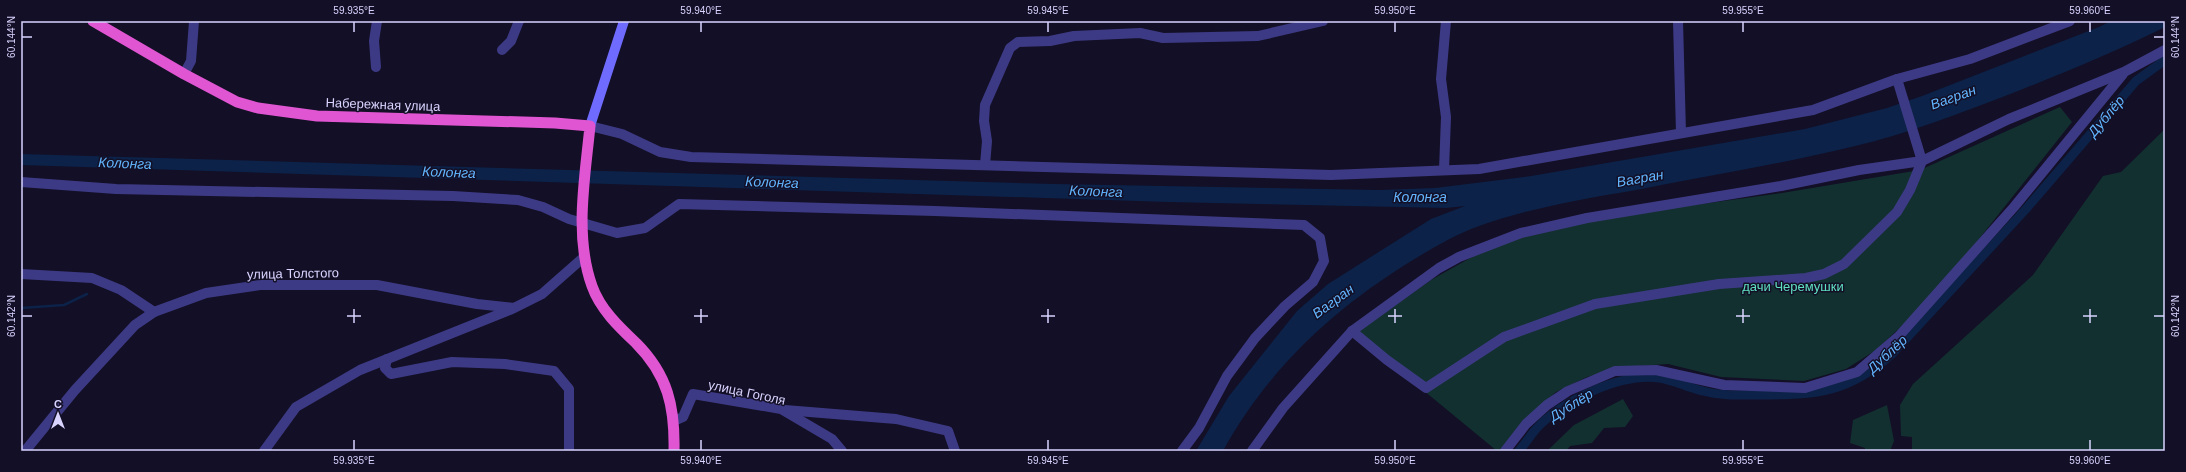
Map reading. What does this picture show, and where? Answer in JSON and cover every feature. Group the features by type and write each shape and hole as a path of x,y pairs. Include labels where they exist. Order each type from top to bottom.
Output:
{"highway":[{"name":"Набережная улица","path":"94,21 184,74 237,102 258,108 296,114 555,123 590,126"},
{"path":"590,126 582,223 584,257 592,287 605,309 652,362 665,383 674,421 674,451"}],"main road":[{"path":"590,126 624,21"}],"street":[{"path":"184,74 191,61 194,21"},
{"path":"376,67 374,41 377,21"},
{"path":"502,50 511,41 519,21"},
{"path":"985,165 987,141 984,121 985,105 1010,48 1018,42 1050,41 1074,36 1140,33 1163,38 1258,36 1323,21"},
{"path":"1444,170 1446,117 1441,79 1446,21"},
{"path":"1678,21 1681,133"},
{"path":"590,126 622,134 660,152 691,157 1331,175 1479,169 1813,110 1970,59 2070,21"},
{"path":"1252,451 1283,408 1352,331 1439,268 1459,256 1521,233 1587,218 1781,186 1921,159 2124,72 2165,50"},
{"path":"1506,451 1526,424 1547,405 1568,391 1615,371 1656,370 1724,385 1805,388 1857,372 1899,336 2014,208 2124,72"},
{"path":"1352,331 1387,360 1426,388 1504,337 1595,304 1719,284 1806,278 1824,274 1844,264 1897,212 1910,190 1921,159 1898,83"},
{"path":"21,182 116,189 446,196 518,200 582,223 617,233 645,228 679,204 935,211 1304,225 1320,238 1324,261 1314,282 1285,306 1255,338 1227,376 1199,428 1182,451"},
{"path":"264,451 296,407 360,370 514,308 542,294 584,257"},
{"path":"21,274 92,278 121,290 154,312"},
{"name":"улица Толстого","path":"25,451 75,390 135,325 154,312 206,293 260,285 377,285 477,304 514,308"},
{"path":"387,359 385,368 391,374 452,362 505,364 554,371 569,389 569,451"},
{"name":"улица Гоголя","path":"674,421 683,417 692,394 781,410 832,439 842,451"},
{"path":"781,410 896,419 948,431 955,451"}],"green space":[{"name":"дачи Черемушки","path":"2060,107 2072,122 1967,254 1909,319 1876,350 1846,369 1804,381 1721,377 1668,364 1622,367 1587,377 1556,392 1522,422 1499,451 1497,451 1355,334 1431,280 1481,252 1540,231 1636,213 1782,193 1920,170"},
{"path":"2165,129 2165,451 1912,451 1912,437 1901,436 1900,405 1913,384 2033,275 2103,176 2121,172"},
{"path":"1623,399 1633,416 1625,427 1604,428 1592,443 1570,446 1566,451 1547,451 1574,425"},
{"path":"1887,405 1894,441 1890,451 1865,451 1865,448 1850,443 1853,420"}],"water":[{"path":"2111,21 2165,21 2165,27 2111,53 2018,91 1893,136 1851,147 1744,170 1557,205 1498,220 1461,234 1408,263 1353,301 1327,322 1303,345 1260,395 1240,422 1223,451 1196,451 1229,396 1297,311 1328,284 1431,219 1465,206 1446,208 1168,202 21,165 21,154 1054,184 1380,190 1435,188 1531,176 1805,129 1887,108 1922,96"}],"waterway":[{"name":"Дублёр","path":"1519,451 1536,429 1547,419 1576,399 1592,391 1627,380 1659,378 1670,380 1697,390 1717,394 1780,395 1831,389 1861,377 1892,354 2026,209 2136,81 2165,60"},
{"path":"21,308 64,305 87,294"}],"water label":[{"name":"Вагран","path":"1953,97"},
{"name":"Колонга","path":"125,163"},
{"name":"Колонга","path":"449,172"},
{"name":"Вагран","path":"1640,178"},
{"name":"Колонга","path":"772,182"},
{"name":"Колонга","path":"1096,191"},
{"name":"Колонга","path":"1420,197"},
{"name":"Вагран","path":"1333,301"}]}
